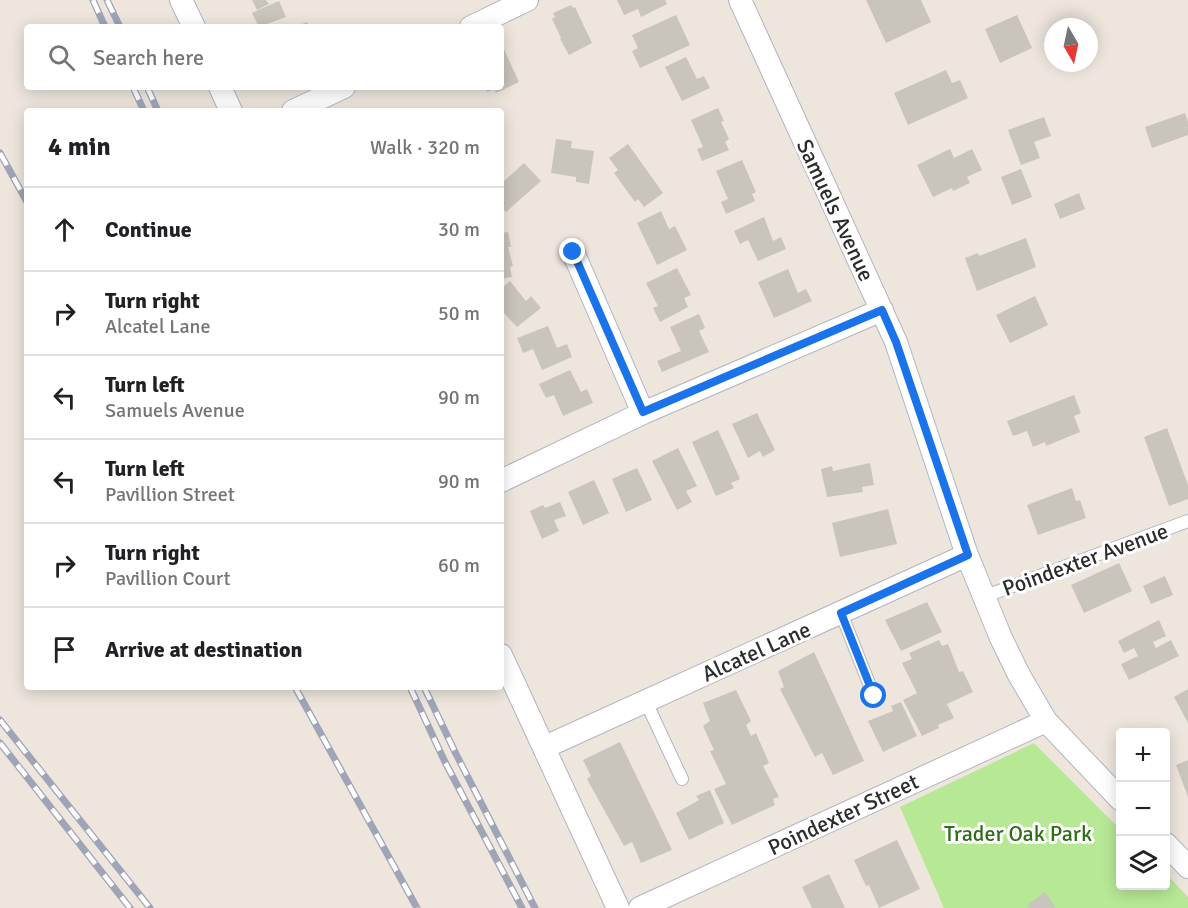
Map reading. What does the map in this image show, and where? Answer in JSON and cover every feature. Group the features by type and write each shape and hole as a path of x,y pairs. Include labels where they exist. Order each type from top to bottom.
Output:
{"street":[{"path":"181,0 193,24"},
{"path":"477,24 527,0"},
{"name":"Samuels Avenue","path":"740,0 896,342 983,597 1019,675 1046,721 1116,795"},
{"path":"221,90 230,108"},
{"path":"299,108 338,90"},
{"path":"573,252 643,412"},
{"path":"504,480 643,412 882,310"},
{"name":"Alcatel Lane","path":"545,747 968,555"},
{"path":"504,661 618,908"},
{"name":"Poindexter Street","path":"640,908 1046,721"},
{"path":"1170,848 1188,867"}],"lane":[{"name":"Poindexter Avenue","path":"983,597 1188,521"},
{"path":"841,613 874,696"},
{"path":"646,702 682,779"}],"green space":[{"name":"Trader Oak Park","path":"1034,743 1116,825 1116,890 1170,890 1170,878 1188,897 1188,908 944,908 900,807"}],"building":[{"path":"252,0 266,0 269,4 257,10"},
{"path":"617,0 665,0 667,4 641,17 638,9 624,15"},
{"path":"866,0 921,0 931,22 886,43"},
{"path":"279,1 286,17 267,24 258,24 252,13"},
{"path":"571,5 575,7 592,43 569,55 552,19 555,17 553,13"},
{"path":"676,15 690,45 640,68 632,51 638,48 632,35"},
{"path":"1017,15 1032,48 1000,63 985,29"},
{"path":"504,50 519,82 504,89"},
{"path":"686,57 697,79 704,76 710,88 682,101 665,67"},
{"path":"946,70 952,83 960,80 968,98 908,125 894,93"},
{"path":"718,108 724,121 721,122 729,139 725,142 729,150 702,161 697,149 703,147 691,120"},
{"path":"1185,113 1188,135 1152,148 1145,127"},
{"path":"1044,117 1051,136 1034,142 1040,158 1021,165 1008,130"},
{"path":"556,139 572,141 571,148 594,151 589,184 576,182 576,177 551,173"},
{"path":"628,144 663,193 644,207 638,199 635,202 614,173 618,170 609,158"},
{"path":"950,149 954,158 972,149 982,170 967,177 970,183 933,197 917,165"},
{"path":"742,160 756,192 752,194 755,201 726,214 721,202 728,199 716,171"},
{"path":"524,163 541,181 506,212 504,210 504,181"},
{"path":"1021,169 1032,197 1012,205 1001,177"},
{"path":"1079,193 1085,209 1060,219 1054,204"},
{"path":"661,211 669,229 675,226 687,250 657,265 637,223"},
{"path":"764,217 773,241 781,237 786,249 758,261 748,240 740,244 734,231"},
{"path":"508,232 511,247 508,247 513,266 510,267 512,277 504,278 504,233"},
{"path":"1026,238 1036,267 977,291 965,258 978,253 979,256"},
{"path":"677,268 691,295 684,298 688,307 660,322 653,308 658,306 646,283"},
{"path":"788,269 798,293 806,289 812,301 774,318 758,282"},
{"path":"510,281 526,301 531,296 541,308 517,327 504,313 504,286"},
{"path":"1035,296 1048,325 1010,343 996,315"},
{"path":"699,314 705,328 699,331 709,352 662,372 657,361 681,351 670,327"},
{"path":"548,326 557,348 567,344 572,357 542,370 533,349 523,353 517,338"},
{"path":"570,370 581,392 587,389 593,403 563,416 554,395 546,398 539,384"},
{"path":"1074,395 1081,413 1074,416 1080,432 1046,446 1045,442 1033,447 1027,431 1013,436 1007,421"},
{"path":"757,413 775,450 763,457 760,451 748,458 732,424"},
{"path":"1167,428 1188,485 1188,499 1169,506 1144,437"},
{"path":"718,430 740,479 731,483 734,488 716,496 692,442"},
{"path":"678,448 697,486 686,491 692,502 677,510 652,461"},
{"path":"870,463 874,485 862,487 863,492 827,497 821,469 832,466 833,471"},
{"path":"637,468 652,500 626,512 612,479"},
{"path":"594,480 609,513 583,525 568,492"},
{"path":"1072,488 1076,501 1080,500 1086,518 1038,535 1027,505"},
{"path":"560,502 566,516 554,520 559,531 542,539 530,511 543,505 545,508"},
{"path":"888,509 897,544 840,557 832,523"},
{"path":"1119,563 1132,591 1084,613 1071,585"},
{"path":"1165,576 1173,595 1151,604 1143,586"},
{"path":"927,602 942,632 901,651 885,620"},
{"path":"1159,620 1166,636 1153,642 1156,648 1171,640 1179,656 1129,680 1121,664 1138,656 1134,648 1124,653 1118,641"},
{"path":"939,640 942,646 948,644 959,672 963,671 973,692 947,704 954,718 922,736 903,700 917,693 902,663 912,659 909,653"},
{"path":"814,652 864,761 833,775 822,753 815,757 780,689 784,687 778,671"},
{"path":"1188,689 1188,723 1174,697"},
{"path":"736,690 751,721 746,725 751,736 756,733 769,763 763,766 779,797 773,799 775,805 732,825 714,789 726,784 710,751 714,750 703,726 710,721 703,703"},
{"path":"901,702 917,736 883,752 868,721 893,711 891,706"},
{"path":"620,742 672,850 641,863 632,842 624,846 587,779 591,776 583,760"},
{"path":"1188,760 1188,797 1176,765"},
{"path":"710,790 724,823 689,840 676,813 699,800 696,796"},
{"path":"897,840 920,889 879,908 854,860"},
{"path":"829,874 845,908 812,908 802,887"},
{"path":"1045,892 1056,908 1030,908 1027,905"}],"railway":[{"path":"93,0 104,24"},
{"path":"107,0 119,24"},
{"path":"134,90 143,108"},
{"path":"148,90 157,108"},
{"path":"0,153 24,197"},
{"path":"297,690 417,908"},
{"path":"411,690 445,762 522,908"},
{"path":"425,690 535,908"},
{"path":"0,720 150,908"},
{"path":"0,743 130,908"}],"route":[{"path":"573,252 643,412 882,310 896,342 968,555 841,613 874,696"}]}
